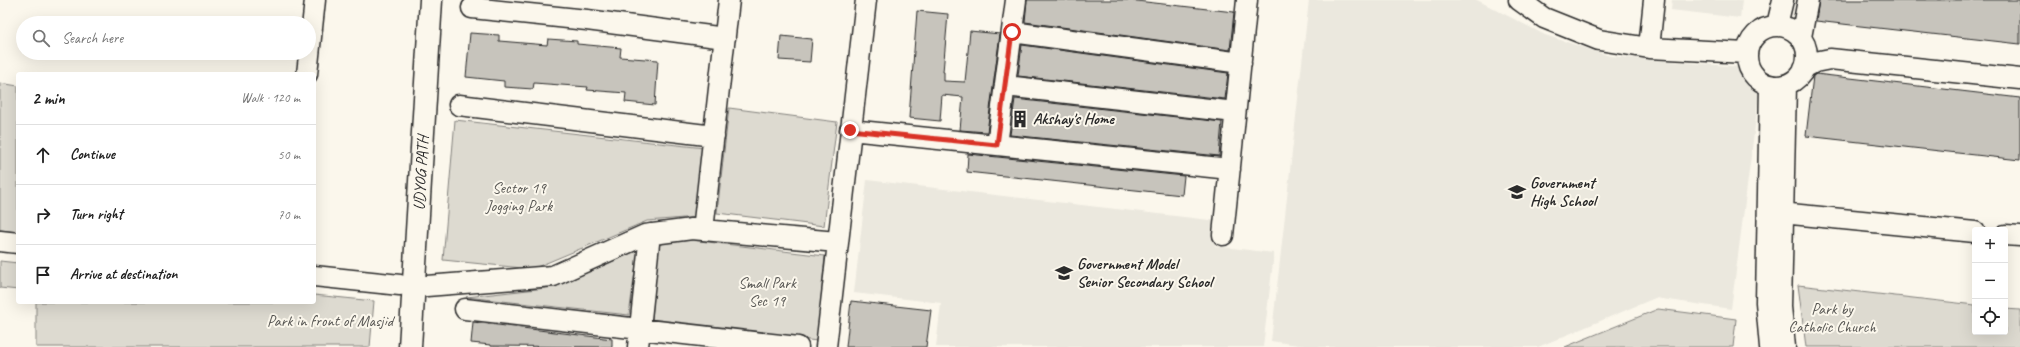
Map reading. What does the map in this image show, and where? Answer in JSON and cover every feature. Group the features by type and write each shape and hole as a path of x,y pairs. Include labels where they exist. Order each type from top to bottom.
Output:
{"main road":[{"name":"UDYOG PATH","path":"410,347 407,286 417,0"},
{"name":"UDYOG PATH","path":"397,347 407,286 431,0"}],"street":[{"path":"313,16 315,0"},
{"path":"703,230 729,0"},
{"path":"826,347 866,0"},
{"path":"997,145 1016,0"},
{"path":"1224,235 1247,0"},
{"path":"1519,0 1544,18 1599,40 1649,48 1746,53"},
{"path":"1649,48 1654,0"},
{"path":"1777,25 1783,0"},
{"path":"1803,42 1808,0"},
{"path":"472,8 572,18 725,38"},
{"path":"1777,25 1794,30 1803,42 1807,56 1804,68 1797,78 1778,85 1760,81 1752,74 1746,53 1750,42 1757,32 1768,26 1777,25"},
{"path":"1012,32 1240,63"},
{"path":"1803,42 1856,61"},
{"path":"1804,68 1814,62 1830,59 2020,79"},
{"path":"307,72 309,60"},
{"path":"1770,347 1766,302 1775,212 1778,85"},
{"path":"1005,86 1235,112"},
{"path":"459,105 714,136"},
{"path":"850,130 1230,169"},
{"path":"1775,212 1972,232"},
{"path":"1775,212 1785,347"},
{"path":"316,276 407,286 553,276 645,235 692,229 837,242"},
{"path":"639,338 650,234"},
{"path":"2008,235 2020,236"},
{"path":"0,241 16,243"},
{"path":"465,309 639,338 798,347"}],"shaded area":[{"name":"Government High School","path":"1309,0 1477,0 1545,35 1610,56 1740,67 1760,87 1731,309 1655,298 1538,347 1312,347 1271,341"},
{"path":"1672,0 1742,0 1740,18 1671,10"},
{"name":"Government Model Senior Secondary School","path":"867,180 1218,221 1215,246 1274,253 1263,347 936,347 941,303 854,293"}],"green space":[{"path":"0,83 16,86 16,232 0,230"},
{"path":"729,108 837,122 824,226 717,213"},
{"name":"Sector 19 Jogging Park","path":"455,120 704,148 696,217 647,221 532,269 443,260"},
{"name":"Small Park Sec 19","path":"691,240 825,256 817,341 652,320 658,244"},
{"path":"638,250 629,315 466,297 555,287"},
{"path":"0,261 16,263 16,290 0,288"},
{"name":"Park by Catholic Church","path":"1798,285 1972,305 1972,335 2008,335 2008,309 2020,310 2020,347 1806,347"},
{"name":"Park in front of Masjid","path":"316,295 374,301 370,347 36,347 36,304 316,304"},
{"path":"1658,309 1736,319 1733,347 1565,347"}],"building":[{"path":"1027,0 1128,0 1234,12 1230,50 1025,22"},
{"path":"1819,0 2020,0 2020,44 1816,21"},
{"path":"917,11 948,14 943,72 944,81 965,82 970,31 1000,34 987,132 960,130 963,97 942,95 940,121 909,118"},
{"path":"470,33 499,35 499,41 547,45 548,39 577,41 577,44 621,48 620,57 658,60 655,105 625,102 626,93 587,90 588,87 534,83 533,89 504,87 504,81 466,77"},
{"path":"781,36 812,39 810,62 779,60"},
{"path":"1022,45 1228,73 1225,99 1018,76"},
{"path":"1816,74 2020,98 2020,160 1806,136 1813,76"},
{"path":"1015,99 1222,122 1219,156 1010,135"},
{"path":"968,154 1184,176 1182,195 967,172"},
{"path":"851,301 931,310 926,347 846,347"},
{"path":"473,322 612,339 612,347 491,346 471,343"}],"place":[{"name":"Akshay's Home","path":"1020,119"},
{"name":"Government High School","path":"1517,192"},
{"name":"Government Model Senior Secondary School","path":"1064,273"}],"route":[{"path":"850,130 997,145 1012,32"}]}
